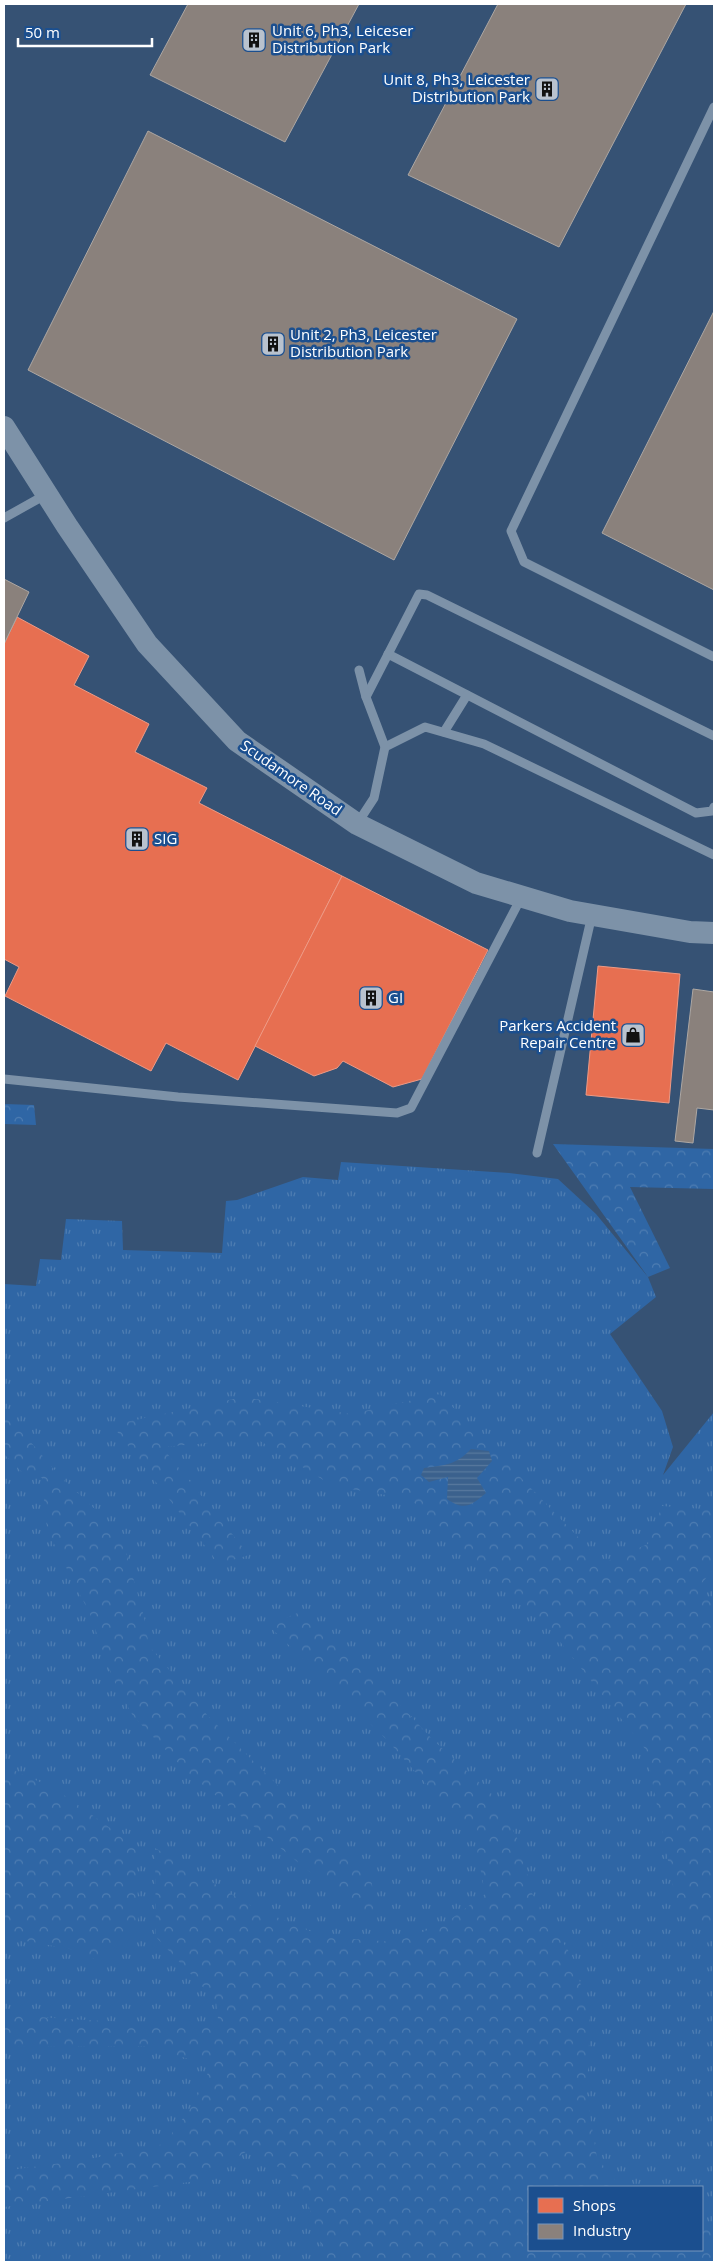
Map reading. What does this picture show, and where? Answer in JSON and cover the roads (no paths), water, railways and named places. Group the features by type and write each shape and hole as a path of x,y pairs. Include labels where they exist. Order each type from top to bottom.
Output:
{"street":[{"name":"Scudamore Road","path":"4,427 147,644 237,741 357,824 476,883 570,911 690,932 714,933"}],"lane":[{"path":"714,107 511,530 524,562 714,657"},
{"path":"4,518 47,494"},
{"path":"366,696 419,594 427,595 714,736"},
{"path":"388,654 696,813 712,811 714,808"},
{"path":"357,824 374,798 385,747 366,696 359,670"},
{"path":"444,732 467,695"},
{"path":"385,747 425,727 484,744 714,855"},
{"path":"4,1079 178,1097 397,1113 411,1108 522,897"},
{"path":"537,1154 592,915"}],"place":[{"name":"Unit 6, Ph3, Leiceser Distribution Park","path":"254,40"},
{"name":"Unit 8, Ph3, Leicester Distribution Park","path":"547,89"},
{"name":"Unit 2, Ph3, Leicester Distribution Park","path":"273,344"},
{"name":"SIG","path":"137,839"},
{"name":"GI","path":"371,998"},
{"name":"Parkers Accident Repair Centre","path":"633,1035"}]}
